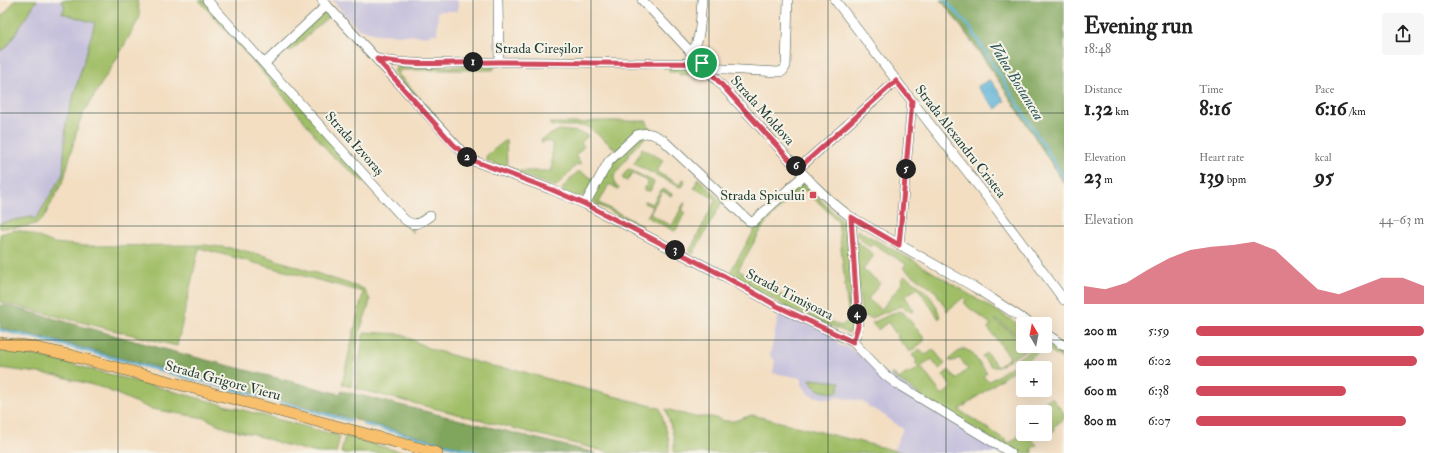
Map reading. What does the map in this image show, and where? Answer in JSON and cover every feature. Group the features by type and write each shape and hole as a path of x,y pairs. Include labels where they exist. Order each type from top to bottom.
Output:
{"main road":[{"name":"Strada Grigore Vieru","path":"0,343 28,346 69,355 437,453"}],"street":[{"name":"Strada Izvoraș","path":"208,0 404,219 409,223 417,224 430,216"},
{"path":"498,0 499,62"},
{"name":"Strada Moldova","path":"642,0 827,199 851,217 974,288 1020,317"},
{"path":"691,53 697,43 699,35 702,0"},
{"name":"Strada Cireșilor","path":"377,59 391,62 411,63 499,62 704,66 778,72 783,71 786,66 788,0"},
{"name":"Strada Alexandru Cristea","path":"835,0 997,210 1064,300"},
{"path":"265,63 324,2"},
{"name":"Strada Timișoara","path":"324,2 466,156 474,161 550,189 585,204 724,276 777,306 853,342 886,376 897,384 1011,453"},
{"path":"585,204 609,161 637,135 648,132 662,139 749,221 753,222 801,172 896,81"},
{"path":"899,245 912,101"},
{"path":"851,217 858,326 853,342"},
{"path":"1052,338 1064,346"}],"shaded area":[{"path":"37,0 62,0 66,7 62,13 95,22 66,122 63,174 36,219 31,217 0,223 0,51 7,47"},
{"path":"332,0 458,0 458,11 438,11 437,34 430,34 430,36 377,34 358,29"},
{"path":"779,314 827,331 838,340 838,345 848,347 1004,453 905,453 894,449 903,429 878,411 868,407 868,405 861,401 835,397 834,399 822,398 809,395 802,384 802,378 773,373 775,360 770,356"}],"green space":[{"path":"15,0 37,0 7,47 0,51 0,17 7,11"},
{"path":"62,0 137,0 140,17 84,112 78,126 64,179 43,219 28,226 0,228 0,223 31,217 36,219 63,174 66,122 95,23 62,13 65,7"},
{"path":"199,0 204,0 412,227 413,233 366,184 330,154 292,106"},
{"path":"941,0 1064,0 1064,184 1020,113 958,22"},
{"path":"326,11 330,15 290,52 285,47"},
{"path":"494,66 494,69 492,70 400,70 398,74 438,118 432,115 394,73 396,67"},
{"path":"669,68 695,68 699,69 703,74 697,80 691,74 680,75 678,72 669,72"},
{"path":"595,121 647,121 648,125 652,129 618,150 587,126 552,126 550,123 581,123"},
{"path":"559,130 578,132 588,136 581,143 584,146 575,156 581,163 576,165 556,187 511,171 552,171 552,143 545,141 542,143 541,140"},
{"path":"646,134 643,140 634,148 614,176 615,185 619,187 618,189 609,184 599,203 643,226 642,227 596,204 592,196 606,169 639,136"},
{"path":"506,140 507,165 503,167 487,161 486,156"},
{"path":"642,148 663,160 657,172 680,185 683,179 685,180 683,186 680,187 634,164"},
{"path":"629,169 654,182 650,191 644,190 644,187 647,186 648,181 633,174 631,174 627,181 623,179 623,176"},
{"path":"577,172 592,178 593,182 585,195 578,198 564,192 562,189"},
{"path":"698,178 722,202 693,254 689,252 716,199 694,188"},
{"path":"804,184 845,222 855,328 852,332 848,333 790,309 731,275 730,272 762,217 798,185","holes":["805,190 838,221 849,320 841,326 805,309 738,270 764,225 795,193"]},
{"path":"663,189 672,194 671,196 662,191 650,214 672,226 685,203 682,210 685,212 676,230 674,231 647,217 653,207 644,203 645,201 652,204"},
{"path":"14,230 23,231 54,243 86,246 205,245 238,249 265,256 364,289 370,300 358,336 351,387 342,384 363,292 199,248 177,346 0,302 0,234"},
{"path":"857,230 916,262 1016,323 1016,334 996,319 995,320 1016,336 1016,353 1020,353 998,367 1010,357 988,328 991,324 968,307 964,302 966,300 964,297 947,311 936,292 903,268 906,264 872,243 870,247 856,235"},
{"path":"855,240 874,255 863,270 880,283 868,299 881,310 903,282 901,280 905,276 927,293 935,303 940,317 939,319 918,288 905,296 914,311 911,312 901,306 871,318 863,316 861,311"},
{"path":"0,305 5,305 175,352 340,394 341,391 359,395 595,453 481,453 46,338 0,328"},
{"path":"900,311 903,312 924,338 924,341 910,352 897,338 898,337 888,322 878,330 872,323"},
{"path":"365,332 401,334 430,349 494,367 517,370 660,408 669,440 669,453 612,453 357,389 356,386 363,336"},
{"path":"1052,345 1064,353 1064,360 1052,352"},
{"path":"920,349 926,355 933,349 945,364 939,369 931,359 921,367 942,395 952,388 943,375 949,370 956,379 968,369 959,358 954,361 949,361 953,356 964,349 971,352 987,373 983,376 988,381 1015,364 1012,362 1026,353 1037,353 1026,361 1016,361 1016,368 959,410 1010,443 1016,438 1016,441 1034,441 1037,445 1031,449 1033,453 1016,453 934,405 891,375 893,373 899,379 908,372 910,374 919,367 915,363 917,361 912,355"},
{"path":"0,350 45,357 340,436 336,453 317,453 282,444 253,434 226,428 205,418 151,409 103,388 60,376 0,368"},
{"path":"987,353 998,367 990,366 982,356"},
{"path":"810,379 840,382 838,392 821,391 814,387"},
{"path":"1051,397 1064,413 1064,419 1053,427 1055,430 1052,432 1052,405 1041,405"},
{"path":"666,409 694,417 711,417 725,421 734,421 752,415 905,453 674,453 674,438"},
{"path":"345,436 405,453 341,453"}],"water":[{"path":"989,80 1005,101 996,109 978,88 978,86"}],"waterway":[{"name":"Valea Bostancea","path":"945,0 969,26 1064,178"},
{"path":"0,330 49,341 351,421"},
{"path":"363,424 479,453"}],"place":[{"name":"Strada Spicului","path":"813,195"}],"route":[{"path":"377,59 391,62 411,63 702,63 798,169 896,81 912,101 899,245 851,217 858,326 853,342 777,306 724,276 585,204 550,189 474,161 453,144 377,59"}]}
